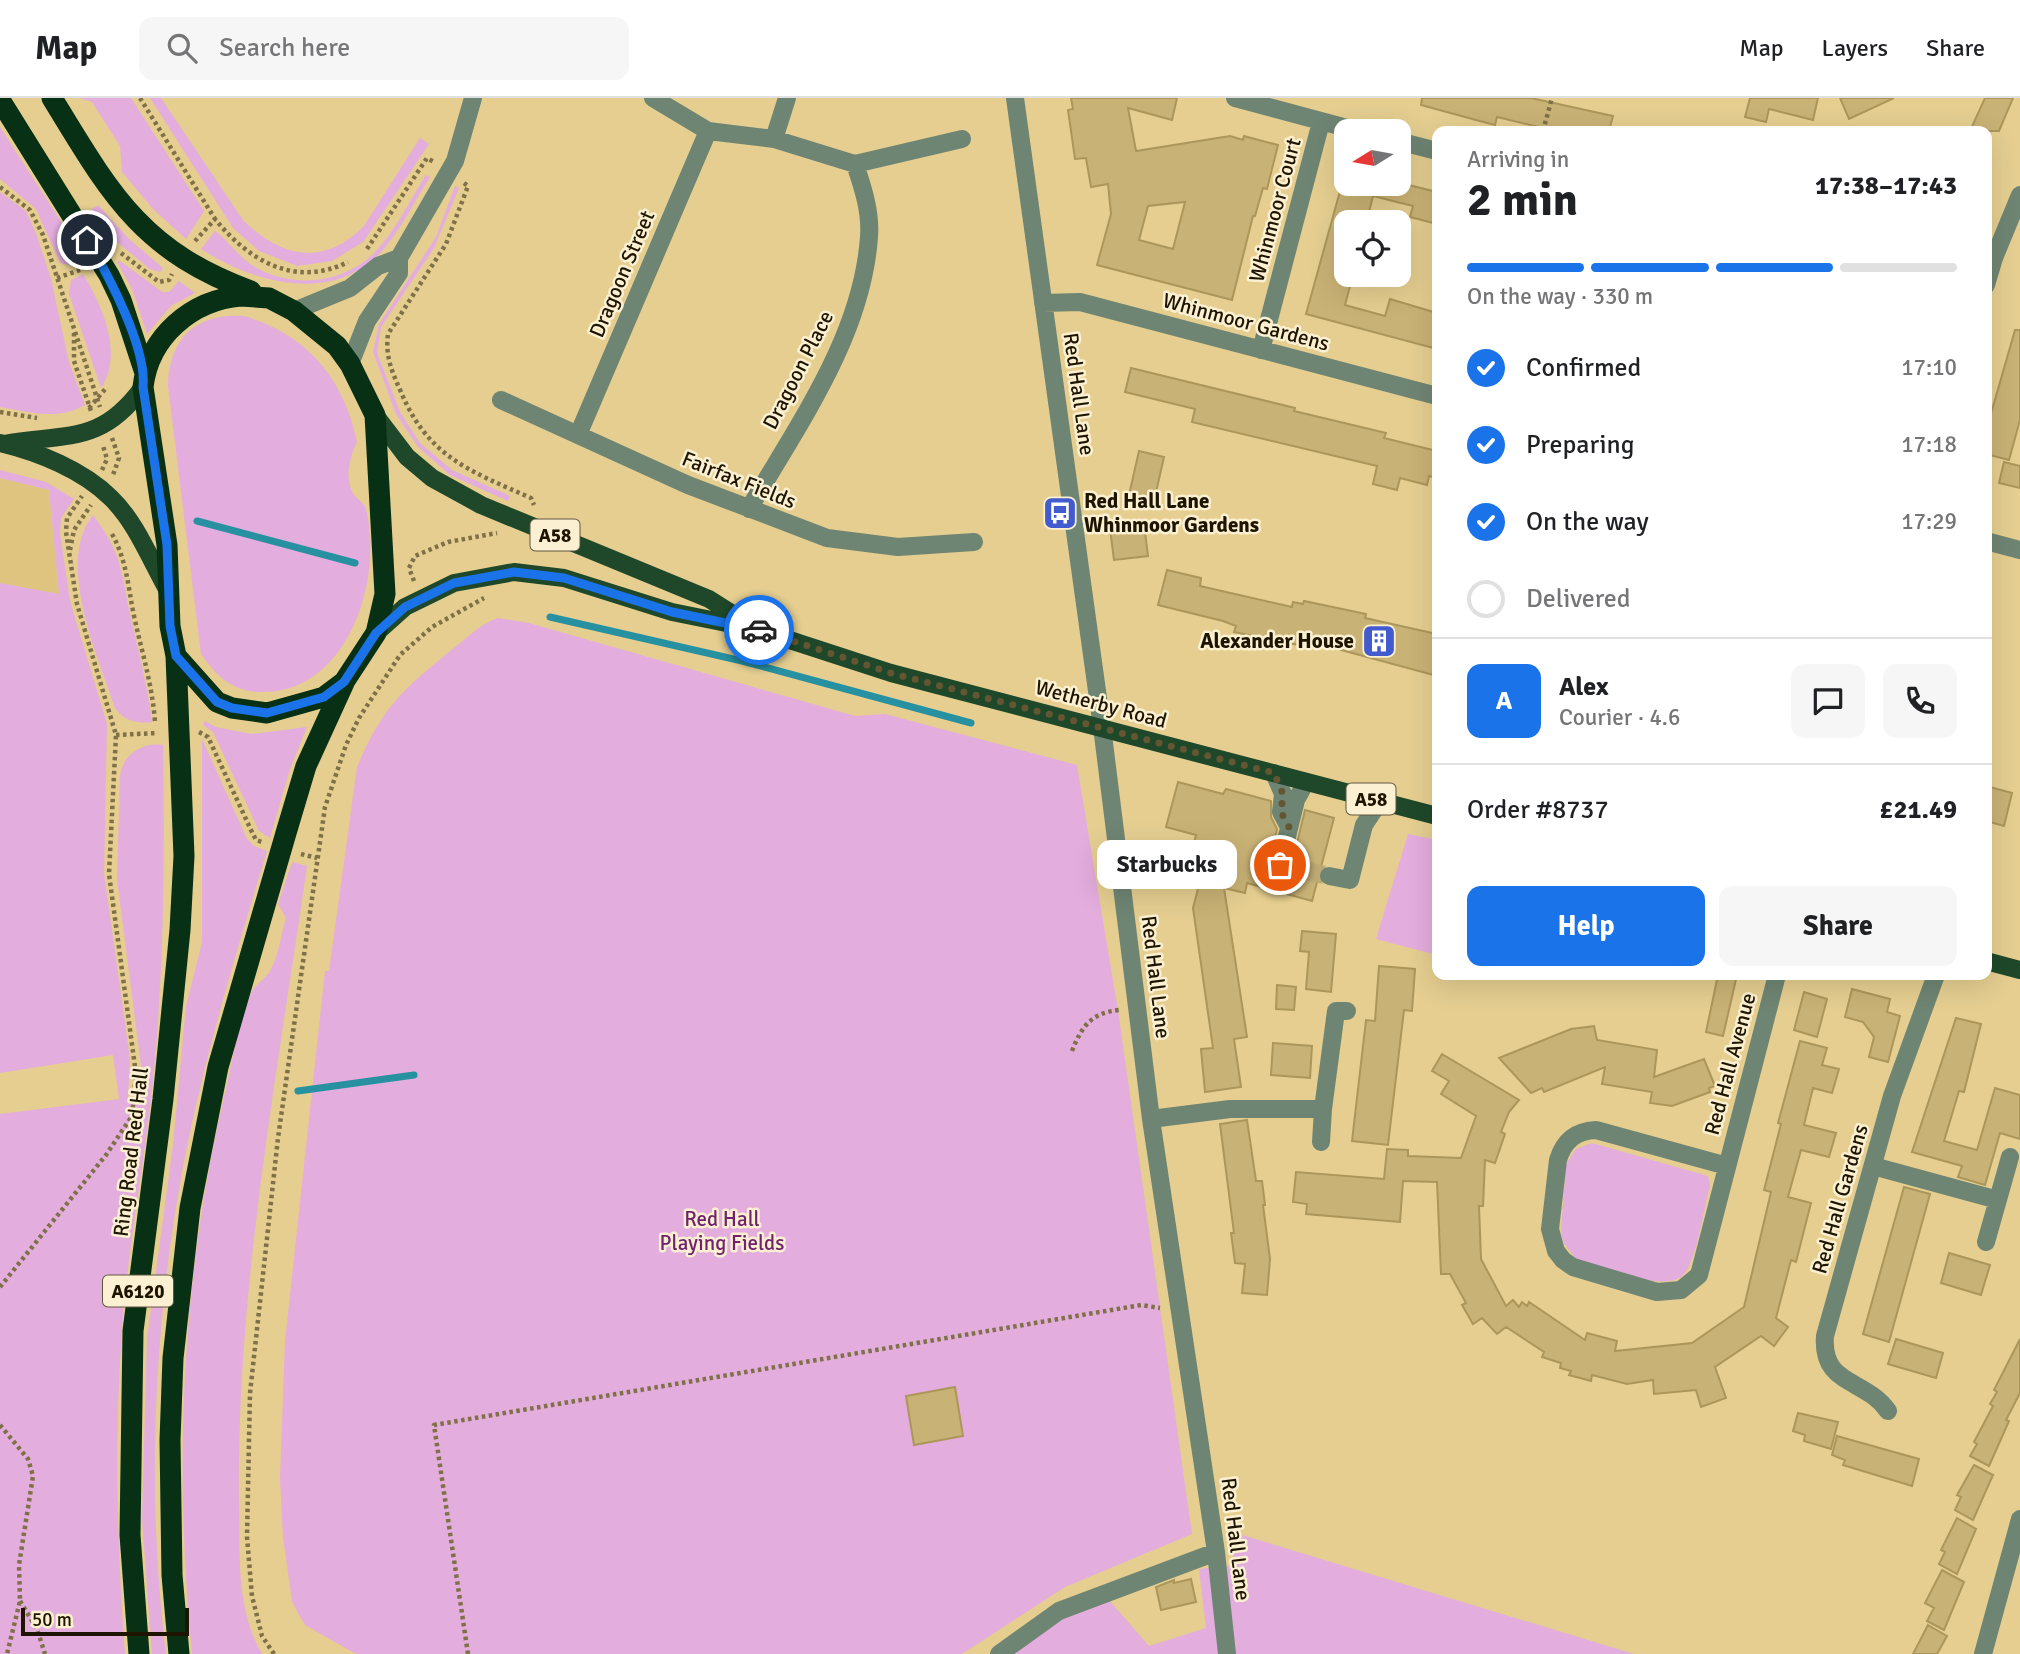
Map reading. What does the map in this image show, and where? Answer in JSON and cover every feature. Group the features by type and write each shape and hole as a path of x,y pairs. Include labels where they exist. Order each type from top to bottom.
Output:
{"highway":[{"path":"52,98 100,176 134,219 181,260 215,278 270,298 294,311 337,346 350,364 375,415 386,575 376,633 344,682 324,697 296,707 267,713 232,708 217,702 176,656"},
{"name":"Ring Road Red Hall","path":"0,100 109,275 121,300 144,380 167,545 167,591 176,656 184,856 180,930 134,1331 130,1535 139,1654"},
{"path":"144,380 172,325 193,309 227,297 270,298"},
{"name":"A6120","path":"179,1654 172,1575 170,1440 173,1358 190,1208 218,1068 306,766 344,682"}],"main road":[{"path":"2,443 84,434 126,410 144,380"},
{"name":"Wetherby Road","path":"375,415 407,457 432,478 481,505 709,599 756,629"},
{"path":"2,443 78,473 91,489 113,499 131,525 167,591"},
{"name":"Wetherby Road","path":"376,633 405,607 454,583 514,572 564,578 672,612 756,629 891,673 1432,815"},
{"path":"1992,963 2020,970"}],"street":[{"path":"350,364 367,321 399,273 399,258 422,223 455,161 472,98"},
{"path":"653,98 708,131 774,139 855,164 962,139"},
{"path":"774,139 787,98"},
{"name":"Red Hall Lane","path":"1015,98 1102,727 1151,1119 1216,1552 1227,1654"},
{"name":"Whinmoor Court","path":"1235,98 1334,125"},
{"name":"Whinmoor Court","path":"1261,350 1321,122"},
{"name":"Dragoon Street","path":"578,435 708,131"},
{"path":"1411,144 1432,150"},
{"name":"Dragoon Place","path":"749,509 836,357 860,297 870,235 867,199 855,164"},
{"path":"1992,269 2020,195"},
{"path":"294,311 350,288 378,266 399,258"},
{"name":"Whinmoor Gardens","path":"1043,303 1080,302 1432,395"},
{"name":"Fairfax Fields","path":"501,400 688,485 827,538 898,547 974,542"},
{"path":"1992,543 2020,550"},
{"path":"1274,773 1283,794 1281,812 1289,827"},
{"path":"1280,865 1296,800 1306,782"},
{"path":"1329,876 1350,880 1364,825 1380,801"},
{"name":"Red Hall Avenue","path":"1727,1166 1596,1130 1575,1134 1561,1150 1558,1160 1550,1229 1556,1251 1573,1267 1657,1292 1681,1290 1699,1275 1776,980"},
{"name":"Red Hall Gardens","path":"1888,1411 1879,1399 1834,1373 1827,1362 1824,1349 1892,1096 1934,980"},
{"path":"1321,1142 1336,1011 1348,1011"},
{"path":"1151,1119 1230,1109 1323,1109"},
{"path":"1986,1242 2010,1157"},
{"path":"1873,1166 1998,1200"},
{"path":"1983,1654 2020,1518"},
{"path":"999,1654 1059,1611 1216,1552"}],"path":[{"path":"140,98 215,219 240,245 269,266 301,274 321,272 346,263 366,249 422,166"},
{"path":"1544,126 1552,98"},
{"path":"0,187 30,210 43,235 119,464 91,489 67,517 69,554 77,604 116,735 109,874 136,1074 132,1116 106,1155 0,1287"},
{"path":"466,191 446,244 388,334 386,350 408,409 438,450 463,467 531,498"},
{"path":"192,244 215,219"},
{"path":"115,251 159,282 169,280 172,275"},
{"path":"57,278 91,266"},
{"path":"74,333 74,362 91,410"},
{"path":"81,413 91,410 107,387"},
{"path":"0,412 51,420"},
{"path":"69,554 74,530 90,507 91,489 107,464 102,445"},
{"path":"73,490 91,489"},
{"path":"91,489 90,507 97,515"},
{"path":"414,581 409,568 415,556 448,542 495,534 502,527"},
{"path":"111,531 122,552 134,616 150,671 156,733"},
{"path":"274,1654 262,1636 252,1596 247,1537 250,1393 278,1138 325,807 346,745 359,718 411,643 436,625 475,605"},
{"path":"116,735 203,733 208,737 256,840 317,858"},
{"path":"1072,1051 1089,1018 1105,1011 1137,1007"},
{"path":"468,1654 434,1425 1141,1306 1179,1311"},
{"path":"0,1425 28,1459 33,1476 19,1565 20,1601 8,1654"},
{"path":"20,1601 37,1629 44,1654"}],"shaded area":[{"path":"0,478 49,490 59,594 0,583"}],"green space":[{"path":"79,98 131,98 204,211 186,239 153,209 122,172 120,146 92,102"},
{"path":"150,98 161,98 243,220 272,243 302,253 333,248 349,239 364,226 420,138 429,144 363,242 332,261 297,266 259,251 233,228"},
{"path":"0,127 85,259 74,266 60,263 36,209 0,179"},
{"path":"426,175 430,177 383,250 363,267 341,278 318,283 269,279 245,272 201,249 215,231 249,263 270,274 301,280 333,277 363,263 375,252 396,225"},
{"path":"455,186 459,188 434,248 381,327 377,353 400,412 420,443 452,470 510,496 508,501 450,475 418,447 396,414 373,352 379,324 436,237"},
{"path":"0,192 26,211 37,236 51,279 69,362 85,405 75,410 43,414 0,407"},
{"path":"98,205 129,239 163,268 160,272 150,269 117,242 107,246 86,213"},
{"path":"120,261 162,292 169,292 179,281 195,293 172,305 147,334 132,289 117,262"},
{"path":"83,274 97,300 108,330 111,360 108,375 101,388 69,294 71,280"},
{"path":"244,316 286,334 304,347 332,379 343,398 357,442 350,460 350,487 366,509 370,537 369,568 363,599 352,628 337,654 316,674 291,688 261,692 242,689 226,681 201,654 168,386 174,354 188,332 212,319"},
{"path":"0,470 46,482 74,499 61,518 60,533 70,601 107,724 104,873 130,1059 128,1100 140,1101 143,1081 117,879 120,777 124,762 134,752 147,746 163,745 164,879 159,1011 151,1100 124,1302 118,1412 120,1573 125,1654 0,1654 0,1114 119,1099 113,1055 0,1073 0,583 59,594 49,490 0,478"},
{"path":"93,515 112,545 121,571 152,722 131,721 115,708 83,610 78,558 82,535"},
{"name":"Red Hall Playing Fields","path":"498,618 529,623 855,716 885,714 1077,765 1118,1010 1192,1534 1065,1587 962,1654 356,1654 305,1625 292,1601 283,1537 280,1478 285,1341 325,971 329,971 357,767 376,728 396,700 474,631"},
{"path":"205,721 216,727 251,734 307,727 290,769 270,838 259,831 213,732 203,725"},
{"path":"202,739 247,839 254,846 267,851 207,1061 187,1146 170,1246 158,1362 155,1480 156,1538 166,1654 152,1654 142,1519 147,1339 173,1145 186,1006 202,942"},
{"path":"1408,834 1432,839 1432,954 1376,939"},
{"path":"292,862 307,866 251,1263 240,1424 241,1581 248,1619 262,1654 192,1654 186,1585 183,1448 185,1379 197,1242 208,1174 238,1034 251,993 269,972 276,957 286,918 278,904"},
{"path":"1592,1143 1708,1176 1710,1186 1693,1257 1684,1274 1675,1280 1663,1282 1632,1277 1576,1259 1563,1242 1561,1231 1566,1164 1576,1149"},
{"path":"1229,1531 1634,1654 1014,1654 1070,1614 1108,1599 1149,1646 1206,1628 1199,1569 1235,1565"}],"building":[{"path":"1071,98 1177,98 1172,120 1128,108 1136,151 1230,136 1243,140 1244,136 1278,145 1267,189 1263,188 1253,216 1232,300 1097,265 1111,214 1108,184 1091,187 1086,158 1075,159 1068,110 1073,109","holes":["1185,202 1173,249 1139,240 1148,206"]},
{"path":"1422,98 1531,98 1613,116 1610,126 1534,126 1497,117 1495,125 1421,105"},
{"path":"1750,98 1818,98 1813,120 1769,109 1766,122 1745,117"},
{"path":"1840,98 1894,98 1849,119"},
{"path":"1985,98 2013,98 1999,131 1992,131 1992,126 1972,126"},
{"path":"1411,186 1432,191 1432,223 1411,217 1413,206 1373,196 1411,196"},
{"path":"1339,196 1373,196 1370,210 1335,210"},
{"path":"1334,213 1334,287 1350,287 1345,305 1385,316 1390,299 1432,312 1432,348 1306,314"},
{"path":"2015,330 2020,330 2020,420 2009,460 1992,456 1992,410"},
{"path":"1131,368 1386,433 1384,438 1432,450 1432,477 1429,476 1427,485 1400,478 1397,490 1373,484 1377,466 1192,422 1195,409 1125,392"},
{"path":"1139,451 1164,457 1154,501 1129,495"},
{"path":"2004,462 2020,466 2020,488 1999,483"},
{"path":"1144,524 1148,556 1114,560 1110,529"},
{"path":"1167,570 1201,578 1200,586 1292,607 1293,602 1303,604 1304,601 1366,614 1365,618 1432,633 1432,675 1319,644 1318,649 1234,632 1236,626 1223,621 1158,605"},
{"path":"1178,782 1223,794 1226,789 1271,801 1271,817 1277,829 1269,867 1278,876 1284,876 1291,868 1305,810 1334,818 1312,901 1247,883 1245,893 1224,888 1247,1037 1234,1039 1241,1087 1205,1092 1201,1049 1213,1048 1193,908 1207,854 1192,850 1196,835 1166,827"},
{"path":"1992,788 2012,793 2004,826 1992,823"},
{"path":"1302,931 1336,934 1331,992 1306,989 1309,952 1300,951"},
{"path":"1379,966 1415,969 1412,1011 1404,1010 1388,1145 1352,1141 1366,1020 1375,1021"},
{"path":"1717,980 1736,980 1723,1036 1706,1032"},
{"path":"1277,985 1296,987 1294,1010 1276,1009"},
{"path":"1852,989 1890,999 1887,1012 1900,1016 1888,1062 1869,1057 1874,1037 1863,1022 1845,1017"},
{"path":"1804,992 1827,999 1817,1037 1794,1030"},
{"path":"1956,1018 1981,1024 1964,1092 1959,1091 1944,1141 1977,1150 1995,1088 2020,1095 2020,1139 2000,1133 1985,1185 1958,1177 1962,1166 1912,1152"},
{"path":"1594,1026 1597,1040 1657,1050 1654,1077 1704,1059 1715,1086 1709,1088 1710,1092 1672,1106 1650,1103 1652,1092 1602,1084 1605,1067 1544,1092 1542,1088 1531,1093 1499,1058 1571,1029"},
{"path":"1800,1041 1827,1048 1822,1065 1839,1069 1832,1093 1813,1088 1804,1125 1836,1133 1829,1157 1801,1150 1788,1197 1811,1203 1796,1262 1791,1260 1776,1318 1788,1327 1774,1346 1761,1336 1715,1367 1726,1398 1701,1407 1696,1390 1654,1394 1653,1380 1627,1384 1592,1375 1591,1381 1569,1375 1571,1371 1560,1368 1561,1363 1542,1357 1544,1352 1506,1327 1497,1334 1482,1318 1473,1324 1462,1305 1466,1303 1450,1274 1441,1274 1437,1182 1403,1181 1400,1222 1306,1214 1307,1204 1293,1202 1296,1172 1384,1179 1387,1149 1408,1150 1408,1156 1461,1158 1476,1116 1441,1094 1449,1081 1432,1071 1442,1054 1519,1100 1509,1112 1501,1132 1505,1134 1495,1163 1485,1160 1483,1206 1479,1206 1481,1259 1506,1306 1513,1300 1519,1307 1522,1302 1527,1306 1529,1302 1585,1340 1587,1333 1617,1341 1615,1351 1692,1343 1744,1307 1771,1192 1764,1190 1781,1124 1778,1123"},
{"path":"1273,1043 1312,1046 1310,1078 1271,1075"},
{"path":"1247,1120 1256,1181 1262,1181 1265,1205 1270,1259 1267,1295 1242,1293 1245,1264 1235,1263 1231,1233 1234,1233 1220,1124"},
{"path":"1904,1187 1930,1194 1889,1342 1863,1334"},
{"path":"1949,1253 1990,1265 1981,1295 1941,1283"},
{"path":"1896,1339 1943,1353 1936,1378 1888,1364"},
{"path":"2020,1339 2020,1393 2006,1420 2009,1421 1989,1466 1970,1456 1977,1444 1974,1442 1993,1406 1990,1404 1997,1392 1994,1390"},
{"path":"955,1387 963,1436 914,1445 906,1396"},
{"path":"1798,1413 1838,1422 1831,1449 1804,1441 1805,1435 1793,1431"},
{"path":"1837,1436 1919,1459 1912,1486 1843,1465 1845,1460 1832,1455"},
{"path":"1974,1465 1993,1475 1973,1520 1955,1510 1961,1497 1957,1495"},
{"path":"1957,1518 1976,1529 1957,1574 1939,1564 1945,1552 1941,1550"},
{"path":"1942,1570 1964,1582 1944,1630 1927,1621 1934,1608 1925,1603"},
{"path":"1191,1579 1196,1602 1161,1610 1156,1587 1174,1580 1174,1583"},
{"path":"1928,1625 1947,1636 1937,1654 1913,1654"}],"waterway":[{"path":"197,521 355,563"},
{"path":"550,617 742,661 971,723"},
{"path":"298,1091 414,1075"}],"tunnel":[{"path":"1280,865 1329,876"}],"way so far":[{"path":"759,630 891,673 1274,773 1283,794 1281,812 1289,827 1280,865"}],"place":[{"name":"Red Hall Lane Whinmoor Gardens","path":"1060,513"},
{"name":"Alexander House","path":"1379,641"},
{"name":"Starbucks","path":"1280,865"}],"route":[{"path":"87,240 121,300 145,373 143,387 167,545 167,591 176,656 217,702 232,708 267,713 324,697 344,682 376,633 405,607 454,583 514,572 564,578 672,612 759,630"}]}
